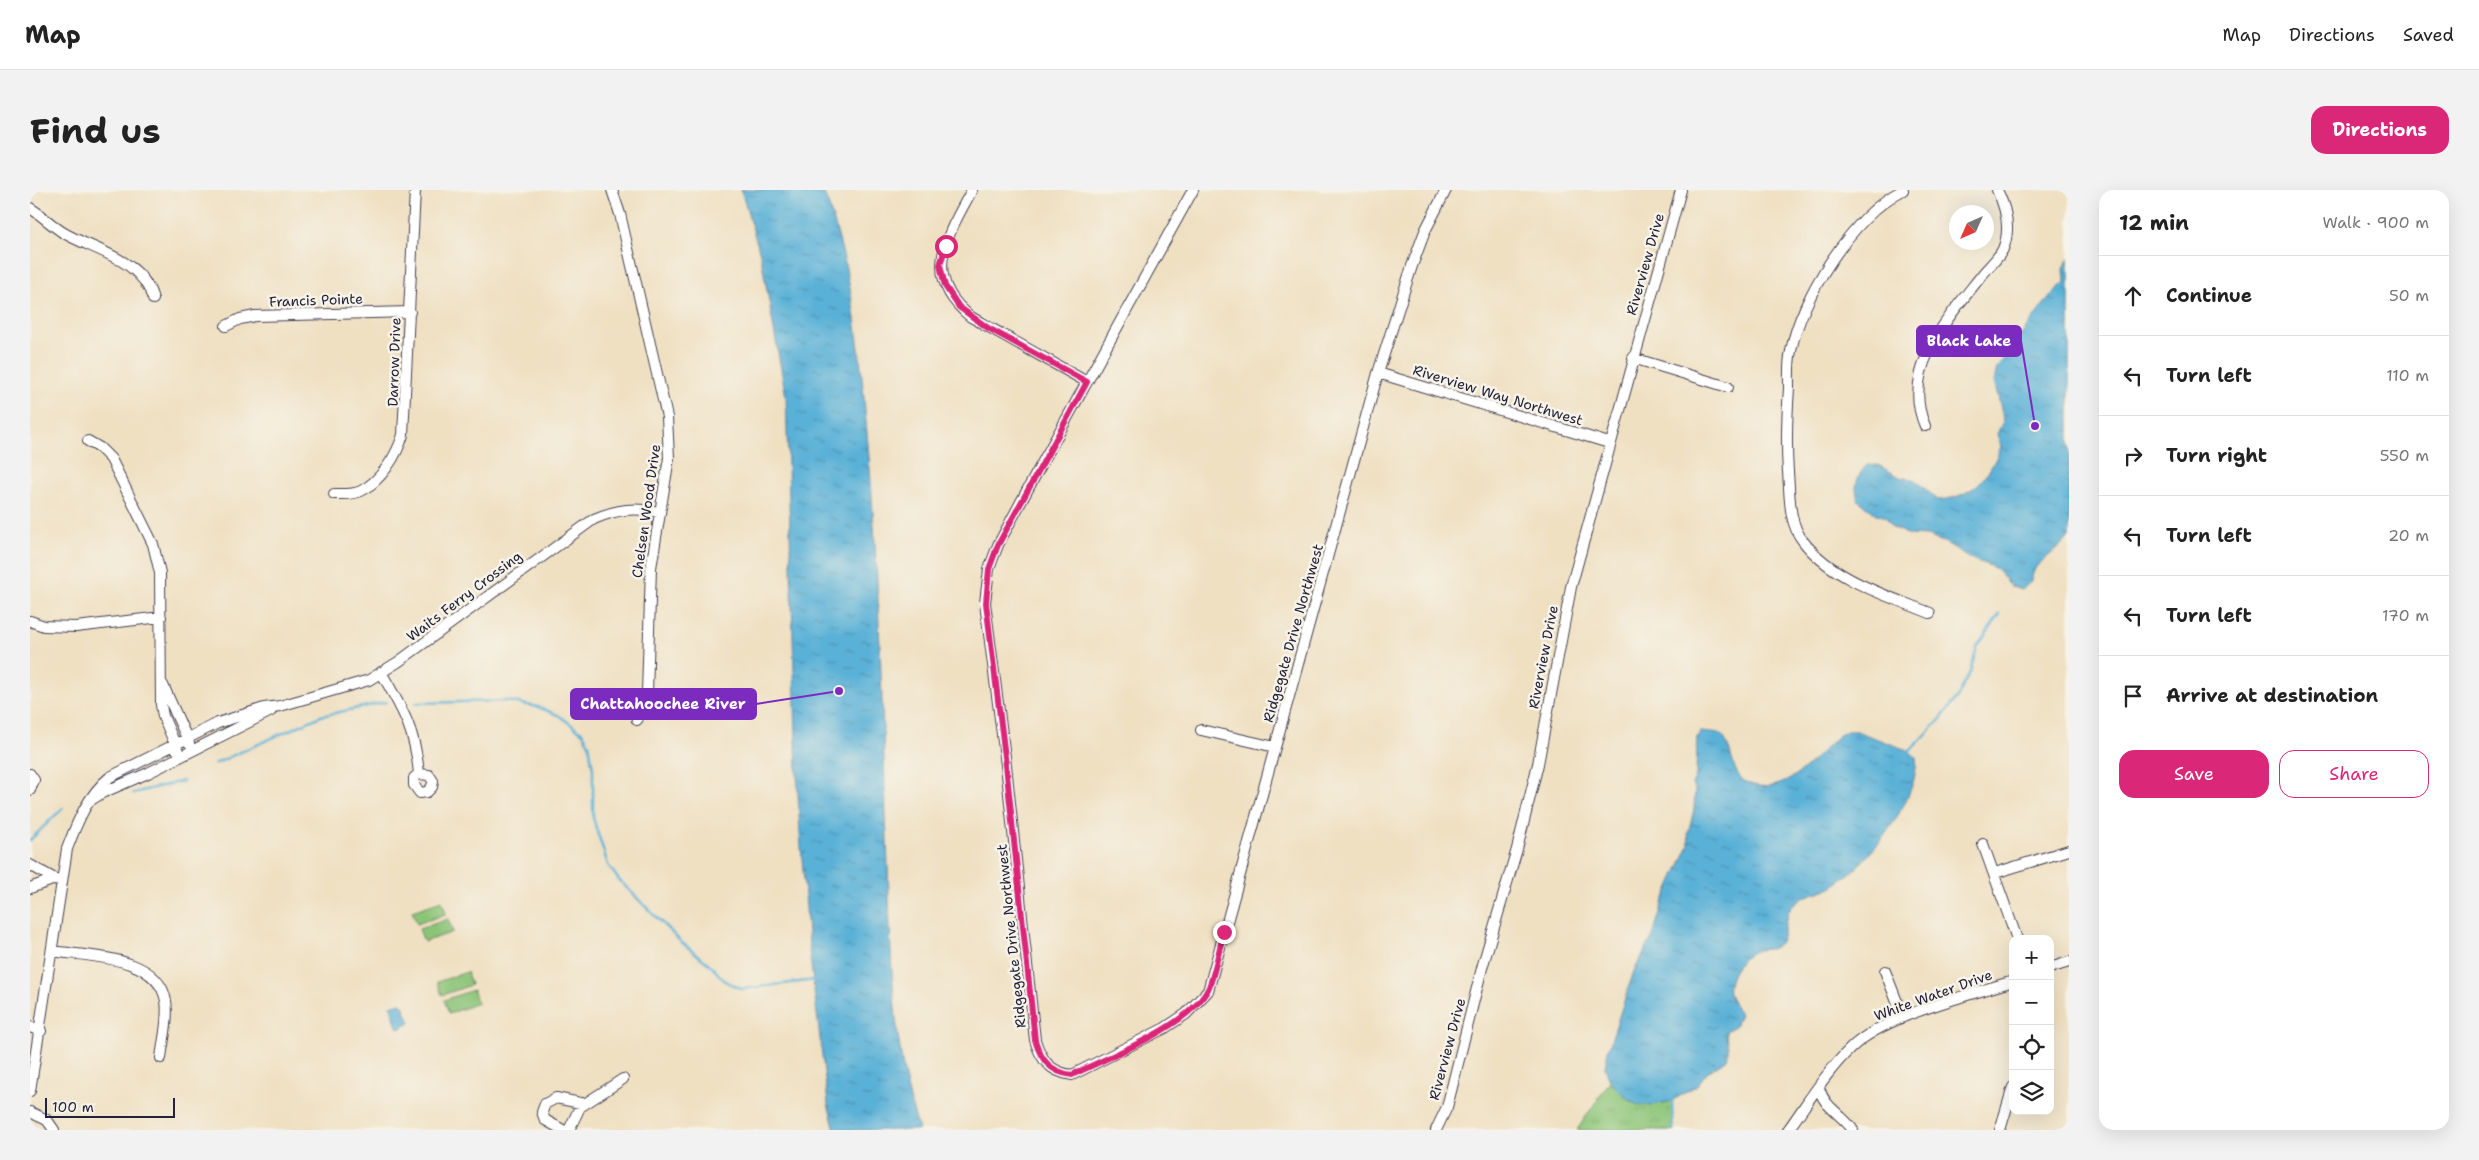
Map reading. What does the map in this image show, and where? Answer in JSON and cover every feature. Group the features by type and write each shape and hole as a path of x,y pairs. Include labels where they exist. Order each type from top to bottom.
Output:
{"street":[{"name":"Darrow Drive","path":"334,494 353,494 363,491 386,468 400,447 405,422 415,190"},
{"name":"Chelsen Wood Drive","path":"612,190 620,214 667,417 669,458 649,584 646,692 644,706 636,720"},
{"path":"972,190 951,231 940,265 945,286 959,307 971,317 1087,382"},
{"name":"Ridgegate Drive Northwest","path":"1193,190 998,545 989,569 986,603 1006,765 1035,1040 1044,1062 1062,1074 1072,1075 1165,1028 1186,1014 1208,991 1275,747 1306,643 1378,373 1425,231 1446,190"},
{"name":"Riverview Drive","path":"1436,1130 1447,1107 1482,968 1519,842 1538,764 1570,587 1681,190"},
{"path":"1903,190 1884,195 1828,264 1803,311 1790,352 1786,445 1791,517 1802,541 1829,566 1871,590 1930,613"},
{"path":"1925,426 1919,413 1919,380 1926,355 1942,327 2003,250 2007,227 2004,205 1997,190"},
{"path":"30,208 64,233 98,248 125,263 145,280 152,299"},
{"name":"Francis Pointe","path":"226,326 240,319 255,316 410,312"},
{"path":"1633,358 1728,387"},
{"name":"Riverview Way Northwest","path":"1378,373 1609,443"},
{"path":"88,441 100,448 111,459 153,544 160,573 162,716 180,756"},
{"name":"Waits Ferry Crossing","path":"30,1091 41,1031 52,951 58,880 75,826 90,802 92,794 110,777 186,738 231,718 264,708 280,706 368,680 382,672 594,519 626,508 642,508 660,512"},
{"path":"30,621 44,626 76,627 102,622 161,616"},
{"path":"382,672 407,718 417,748 419,774"},
{"path":"162,682 193,750"},
{"name":"Waits Ferry Crossing","path":"90,802 102,793 280,706"},
{"path":"1201,730 1275,747"},
{"path":"30,774 34,780 30,790"},
{"path":"1984,844 2016,935"},
{"path":"1995,873 2069,850"},
{"path":"30,865 58,880"},
{"path":"30,888 58,880"},
{"path":"52,951 134,964 154,975 162,987 166,1002 161,1058"},
{"path":"2054,967 2069,962"},
{"path":"1885,971 1903,1017"},
{"name":"White Water Drive","path":"1788,1130 1819,1086 1850,1048 1864,1037 1903,1017 2009,982"},
{"path":"30,1028 41,1031"},
{"path":"569,1130 580,1107 622,1079"},
{"path":"1819,1086 1821,1097 1826,1106 1838,1112 1853,1130"},
{"path":"563,1130 545,1120 542,1112 545,1104 556,1098 585,1104"},
{"path":"2000,1130 2009,1100"},
{"path":"30,1112 47,1120 54,1130"}],"green space":[{"path":"442,901 446,914 417,924 412,911"},
{"path":"448,919 453,932 424,942 419,929"},
{"path":"467,972 471,985 442,995 437,982"},
{"path":"473,990 478,1003 449,1014 444,1000"},
{"path":"1610,1081 1624,1094 1637,1102 1652,1104 1672,1101 1673,1130 1577,1130"}],"water":[{"path":"741,190 823,190 842,249 854,310 875,541 894,999 903,1066 919,1130 835,1130 828,1104 810,957 800,834 786,397 761,257"},
{"path":"2069,257 2069,537 2036,567 2030,582 2021,590 2010,586 1997,569 1972,559 1946,543 1927,536 1910,535 1893,528 1886,517 1876,514 1858,500 1856,485 1860,473 1867,465 1878,465 1902,478 1914,479 1938,500 1961,495 1985,477 2001,447 1997,434 2004,419 1994,382 1997,368 2050,296 2065,282 2064,269"},
{"path":"1847,731 1856,731 1907,750 1916,757 1915,774 1910,792 1900,811 1874,848 1845,878 1831,887 1799,899 1791,907 1783,934 1777,946 1753,952 1736,967 1730,980 1729,994 1740,1014 1735,1026 1726,1031 1727,1059 1707,1072 1697,1085 1672,1101 1653,1105 1638,1105 1628,1099 1610,1081 1605,1067 1608,1050 1634,971 1652,938 1664,900 1689,845 1688,833 1694,810 1695,788 1692,784 1696,776 1697,737 1701,732 1721,734 1728,745 1735,769 1742,779 1752,785 1770,786 1792,778 1812,762 1838,736"},
{"path":"400,1003 403,1005 410,1023 399,1029 391,1006"}],"waterway":[{"path":"1909,752 1940,720 1957,698 1970,672 1977,647 2000,614"},
{"path":"416,703 507,701 538,707 558,715 583,733 589,744 593,769 593,818 608,865 619,880 681,942 709,964 725,981 742,989 815,980"},
{"path":"214,764 321,716 386,702"},
{"path":"133,793 183,781"},
{"path":"30,840 63,808"},
{"path":"1672,1101 1673,1130"}],"place":[{"name":"Black Lake","path":"2035,426"},
{"name":"Chattahoochee River","path":"839,691"}],"route":[{"path":"946,246 940,265 945,286 959,307 988,328 1087,382 998,545 989,569 986,603 1015,840 1035,1040 1044,1062 1062,1074 1072,1075 1165,1028 1186,1014 1208,991 1224,932"}]}
